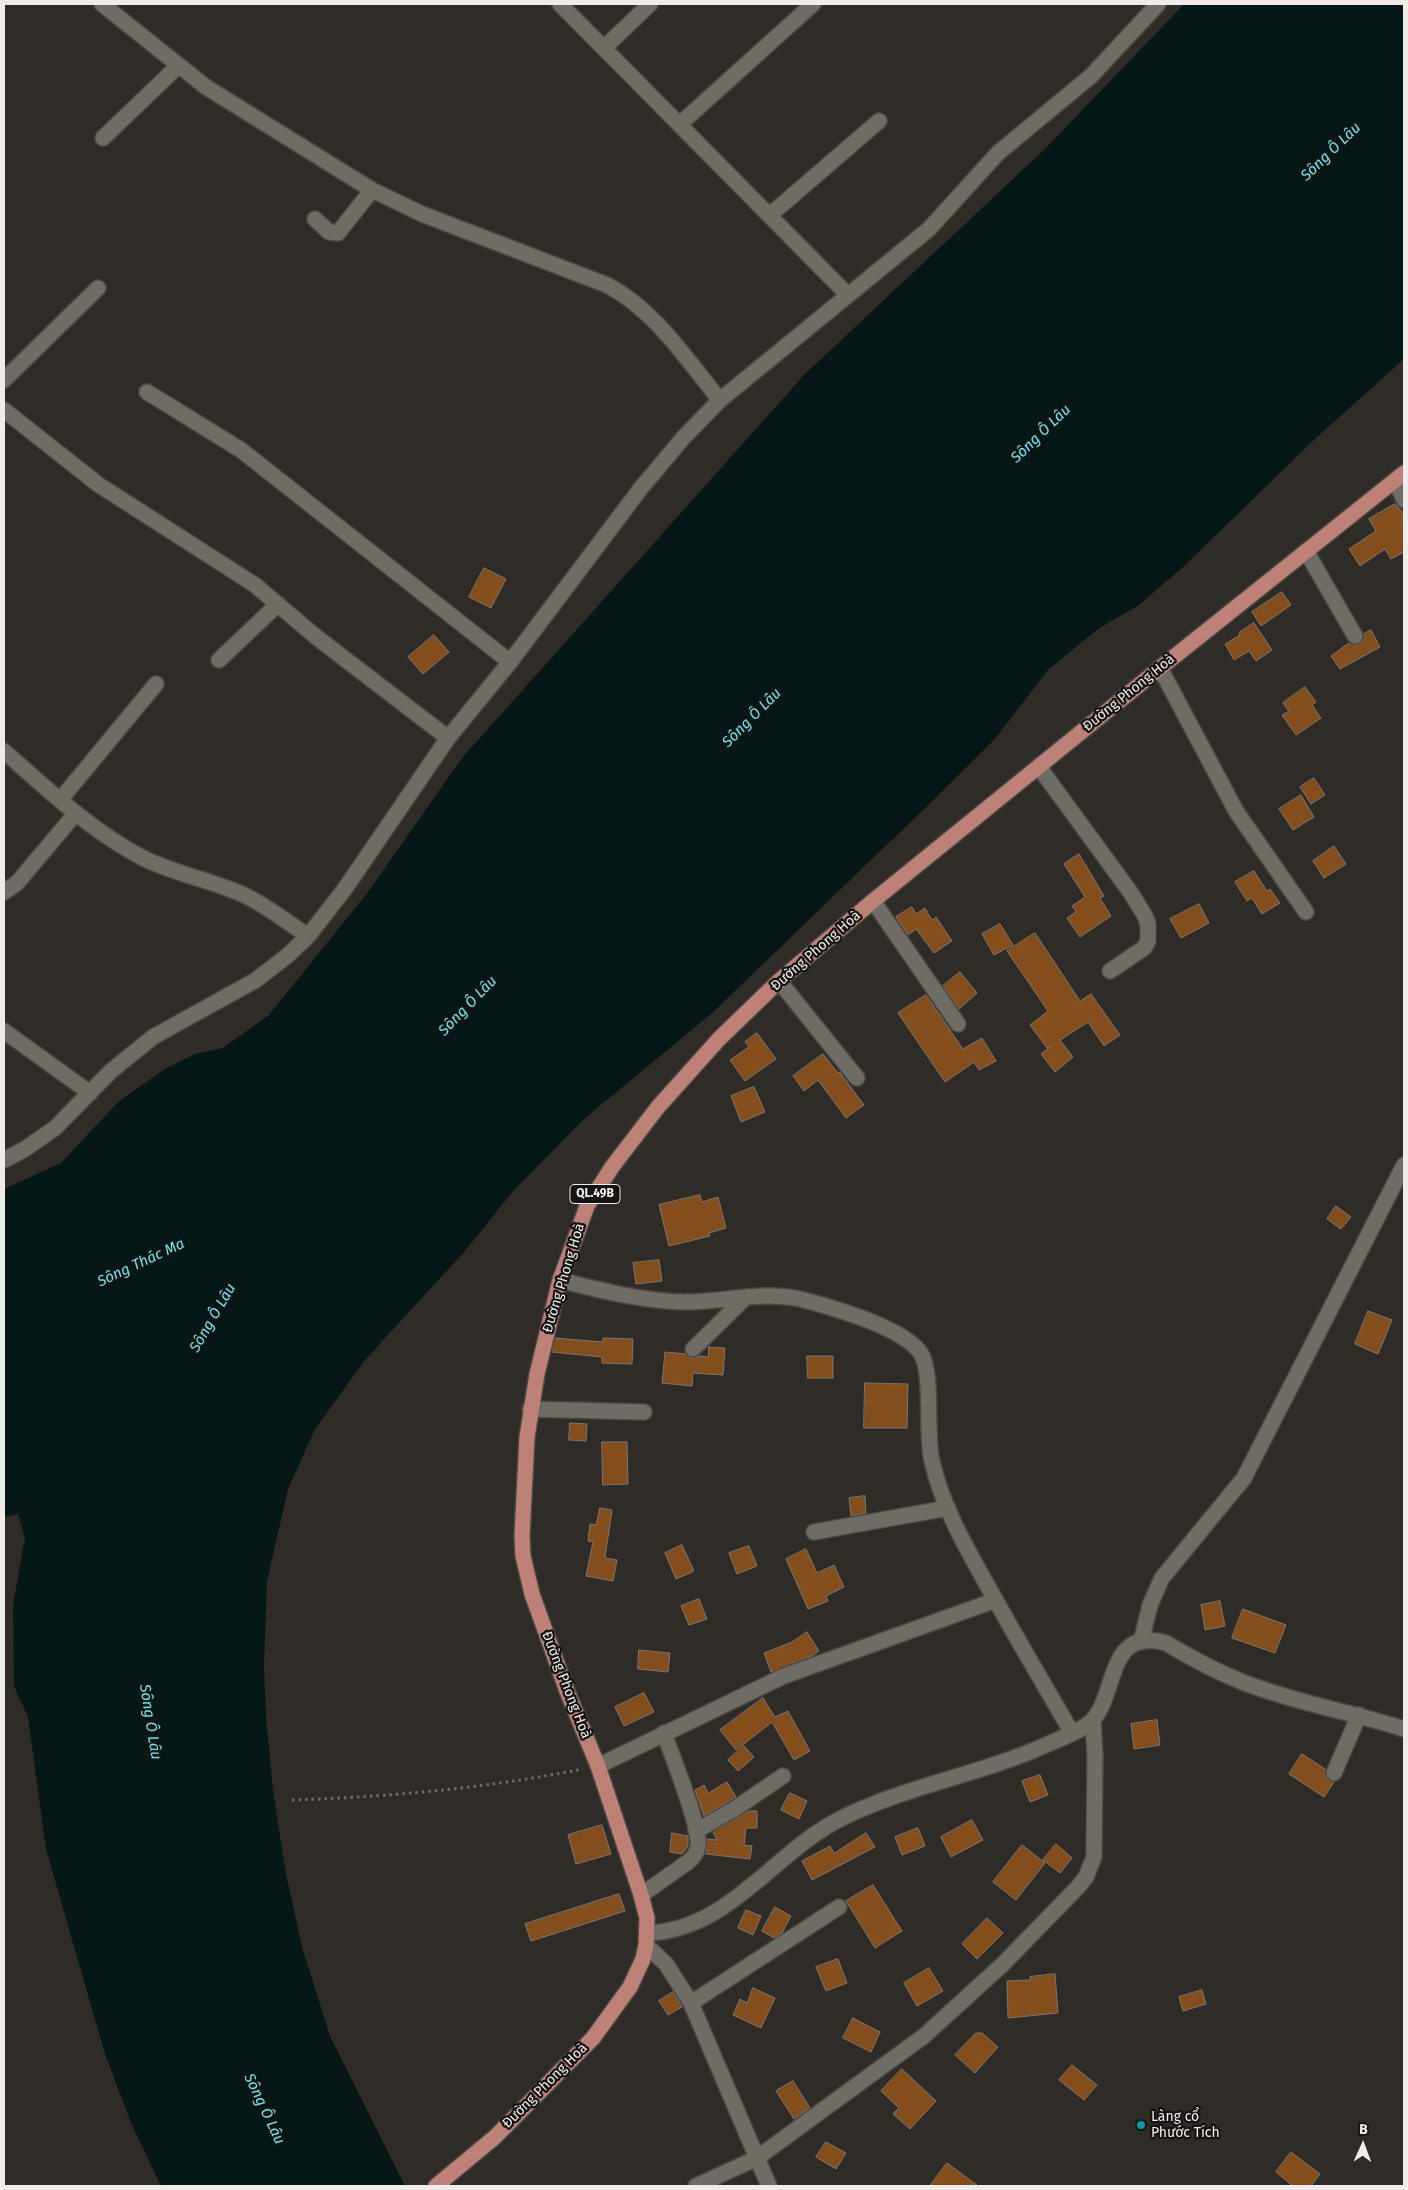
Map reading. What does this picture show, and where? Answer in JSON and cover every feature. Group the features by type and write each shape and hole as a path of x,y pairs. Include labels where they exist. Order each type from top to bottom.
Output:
{"main road":[{"name":"Đường Phong Hoà","path":"436,2186 495,2137 593,2038 630,1988 643,1959 647,1939 647,1918 641,1895 598,1766 567,1691 540,1617 523,1556 522,1515 530,1409 560,1280 587,1206 612,1167 689,1071 779,981 1160,668 1400,476"}],"street":[{"path":"102,4 128,23 178,66 227,102 372,190 422,214 607,284 621,292 644,311 659,327 720,400"},
{"path":"560,4 848,295"},
{"path":"604,48 650,4"},
{"path":"680,124 813,4"},
{"path":"4,1160 42,1139 70,1115 124,1060 153,1037 256,980 287,956 308,936 344,890 448,738 510,662 641,488 684,437 720,400 929,229 998,153 1090,76 1158,4"},
{"path":"103,138 178,66"},
{"path":"770,215 879,121"},
{"path":"315,219 330,232 338,232 372,190"},
{"path":"4,380 98,288"},
{"path":"148,392 241,450 510,662"},
{"path":"4,410 99,485 133,509 234,570 315,636 448,738"},
{"path":"1400,476 1404,500"},
{"path":"1306,551 1355,636"},
{"path":"219,660 278,604"},
{"path":"1160,668 1236,811 1306,912"},
{"path":"60,800 156,684"},
{"path":"4,751 76,813 144,858 245,896 308,936"},
{"path":"1039,767 1131,893 1148,924 1148,941 1144,948 1110,971"},
{"path":"4,892 17,883 76,813"},
{"path":"873,902 958,1024"},
{"path":"779,981 857,1078"},
{"path":"4,1031 90,1093"},
{"path":"1141,1642 1150,1604 1162,1578 1244,1478 1404,1165"},
{"path":"560,1280 602,1291 660,1300 688,1302 746,1297 785,1297 819,1305 878,1325 905,1339 918,1349 926,1368 931,1460 948,1508 971,1556 1072,1733"},
{"path":"693,1349 746,1297"},
{"path":"530,1409 644,1412"},
{"path":"814,1532 948,1508"},
{"path":"598,1766 784,1676 996,1600"},
{"path":"769,2186 691,2003 672,1972 647,1939 663,1932 680,1928 726,1906 812,1836 838,1820 901,1795 1018,1758 1072,1733 1093,1720 1098,1713 1112,1673 1121,1656 1133,1645 1141,1642 1158,1641 1166,1643 1211,1669 1270,1692 1359,1715 1404,1729"},
{"path":"1334,1773 1359,1715"},
{"path":"696,2186 757,2158 924,2036 1002,1965 1078,1887 1090,1868 1094,1850 1095,1754 1093,1720"},
{"path":"641,1895 694,1857 698,1847 696,1831 664,1733"},
{"path":"696,1831 736,1808 783,1776"},
{"path":"691,2003 839,1907"}],"path":[{"path":"292,1800 371,1797 457,1789 598,1766"}],"water":[{"path":"1184,4 1404,4 1404,359 1317,437 1183,567 1139,605 1098,629 1048,670 995,739 922,811 711,1014 585,1118 514,1190 465,1251 365,1360 315,1429 288,1489 267,1581 264,1665 266,1717 273,1790 285,1869 302,1947 330,2036 405,2186 161,2186 131,2123 104,2051 46,1849 28,1717 14,1686 13,1605 25,1538 18,1514 4,1517 4,1189 61,1163 119,1101 165,1069 195,1054 223,1048 269,1015 368,892 462,758 805,374 1045,149"}],"building":[{"path":"1395,504 1404,514 1404,552 1391,559 1385,549 1360,566 1349,549 1376,531 1369,519"},
{"path":"484,568 506,579 491,608 469,597"},
{"path":"1282,592 1291,605 1261,626 1252,612"},
{"path":"1254,623 1272,650 1256,661 1249,651 1234,660 1225,644 1240,635 1239,633"},
{"path":"1371,630 1380,647 1340,669 1331,656 1349,643 1360,644 1364,634"},
{"path":"434,635 449,652 423,674 408,657"},
{"path":"1305,687 1316,702 1312,705 1321,718 1296,735 1282,715 1289,711 1283,703"},
{"path":"1314,778 1325,795 1311,804 1300,787"},
{"path":"1301,795 1314,817 1293,830 1279,809"},
{"path":"1334,846 1346,864 1324,878 1313,861"},
{"path":"1079,854 1104,896 1100,898 1111,916 1080,937 1067,918 1076,912 1072,906 1085,897 1064,864"},
{"path":"1254,871 1267,891 1270,889 1280,903 1262,914 1252,898 1247,901 1235,882"},
{"path":"1199,904 1209,923 1181,938 1170,919"},
{"path":"912,907 916,914 925,908 932,920 936,917 952,941 934,953 916,929 908,935 896,917"},
{"path":"1000,924 1013,945 994,955 982,934"},
{"path":"1035,933 1080,1001 1091,994 1120,1035 1104,1046 1088,1022 1060,1040 1073,1057 1055,1072 1041,1054 1051,1046 1047,1048 1030,1025 1048,1011 1007,951"},
{"path":"960,972 977,993 959,1009 943,986"},
{"path":"926,995 963,1049 982,1038 996,1061 979,1070 974,1062 945,1082 898,1013"},
{"path":"757,1033 776,1059 745,1081 730,1060 749,1047 745,1042"},
{"path":"823,1054 838,1073 840,1072 864,1105 846,1118 818,1080 804,1091 793,1076"},
{"path":"754,1087 765,1112 741,1122 731,1096"},
{"path":"700,1195 702,1202 718,1197 726,1228 709,1233 710,1236 669,1246 659,1205"},
{"path":"1336,1206 1351,1217 1341,1229 1327,1219"},
{"path":"659,1260 662,1281 636,1284 633,1263"},
{"path":"1368,1311 1392,1320 1378,1354 1355,1344"},
{"path":"555,1338 603,1342 603,1338 633,1339 632,1364 602,1363 602,1357 552,1352"},
{"path":"709,1347 725,1348 723,1375 693,1373 692,1386 662,1383 665,1352 686,1354 690,1358 708,1357"},
{"path":"807,1356 833,1356 833,1378 808,1378"},
{"path":"865,1383 908,1384 907,1428 864,1428"},
{"path":"570,1423 587,1424 586,1441 569,1440"},
{"path":"602,1442 627,1442 628,1484 603,1485"},
{"path":"865,1496 866,1513 851,1516 849,1498"},
{"path":"600,1508 612,1510 605,1558 617,1560 613,1581 586,1576 593,1542 588,1541 590,1524 596,1525"},
{"path":"682,1545 694,1571 676,1579 665,1553"},
{"path":"749,1546 757,1566 737,1574 729,1553"},
{"path":"806,1549 817,1573 834,1565 844,1587 826,1596 828,1601 808,1609 786,1559"},
{"path":"699,1599 707,1619 689,1625 681,1606"},
{"path":"1220,1601 1225,1626 1205,1630 1201,1605"},
{"path":"1243,1609 1286,1625 1275,1653 1232,1638"},
{"path":"807,1632 819,1651 810,1657 771,1672 764,1653 792,1642"},
{"path":"639,1650 670,1653 668,1672 638,1669"},
{"path":"644,1693 654,1712 624,1726 615,1707"},
{"path":"763,1698 775,1717 788,1711 810,1751 794,1760 772,1722 736,1750 720,1730"},
{"path":"1157,1720 1160,1745 1134,1749 1131,1724"},
{"path":"744,1746 754,1757 738,1771 728,1760"},
{"path":"1302,1754 1325,1769 1326,1778 1334,1782 1324,1797 1289,1774"},
{"path":"1040,1775 1048,1795 1030,1802 1022,1781"},
{"path":"727,1782 736,1797 704,1816 695,1790 704,1785 708,1793"},
{"path":"790,1793 807,1801 799,1819 781,1810"},
{"path":"749,1811 757,1811 757,1828 746,1828 744,1845 752,1846 750,1859 706,1854 707,1839 717,1840 713,1832"},
{"path":"972,1820 983,1840 951,1857 941,1837"},
{"path":"602,1825 611,1854 576,1864 568,1835"},
{"path":"918,1828 925,1846 902,1855 895,1837"},
{"path":"672,1833 688,1836 688,1846 682,1854 670,1852"},
{"path":"866,1833 875,1847 812,1880 802,1861 830,1846 834,1853"},
{"path":"1056,1844 1072,1858 1060,1873 1043,1860"},
{"path":"1022,1845 1045,1863 1016,1900 993,1882"},
{"path":"873,1885 902,1931 875,1948 846,1901"},
{"path":"619,1894 625,1911 531,1941 525,1924"},
{"path":"775,1907 791,1916 782,1933 774,1938 762,1931"},
{"path":"746,1910 761,1916 753,1935 738,1928"},
{"path":"987,1918 1003,1933 977,1959 962,1944"},
{"path":"838,1959 847,1983 826,1991 816,1967"},
{"path":"929,1968 943,1991 917,2006 904,1983"},
{"path":"1055,1974 1058,2013 1008,2018 1007,1981 1030,1980 1030,1977"},
{"path":"753,1988 775,1998 761,2028 733,2015 740,1999 747,2003"},
{"path":"1202,1990 1206,2004 1183,2011 1179,1997"},
{"path":"673,1992 682,2007 668,2015 659,2001"},
{"path":"853,2018 880,2032 871,2052 843,2038"},
{"path":"976,2033 982,2033 998,2047 975,2073 955,2055"},
{"path":"1072,2065 1097,2085 1084,2100 1059,2080"},
{"path":"902,2069 936,2101 910,2129 893,2114 899,2108 881,2091"},
{"path":"793,2081 810,2108 794,2119 776,2091"},
{"path":"826,2142 846,2153 836,2169 816,2157"},
{"path":"1291,2152 1320,2174 1311,2186 1293,2186 1276,2172"},
{"path":"947,2163 978,2186 930,2186"}],"place":[{"name":"Làng cổ Phước Tích","path":"1141,2125"}],"water label":[{"name":"Sông Ô Lâu","path":"1331,152"},
{"name":"Sông Ô Lâu","path":"1041,434"},
{"name":"Sông Ô Lâu","path":"752,718"},
{"name":"Sông Ô Lâu","path":"468,1006"},
{"name":"Sông Thác Ma","path":"141,1263"},
{"name":"Sông Ô Lâu","path":"213,1318"},
{"name":"Sông Ô Lâu","path":"150,1722"},
{"name":"Sông Ô Lâu","path":"264,2109"}]}
